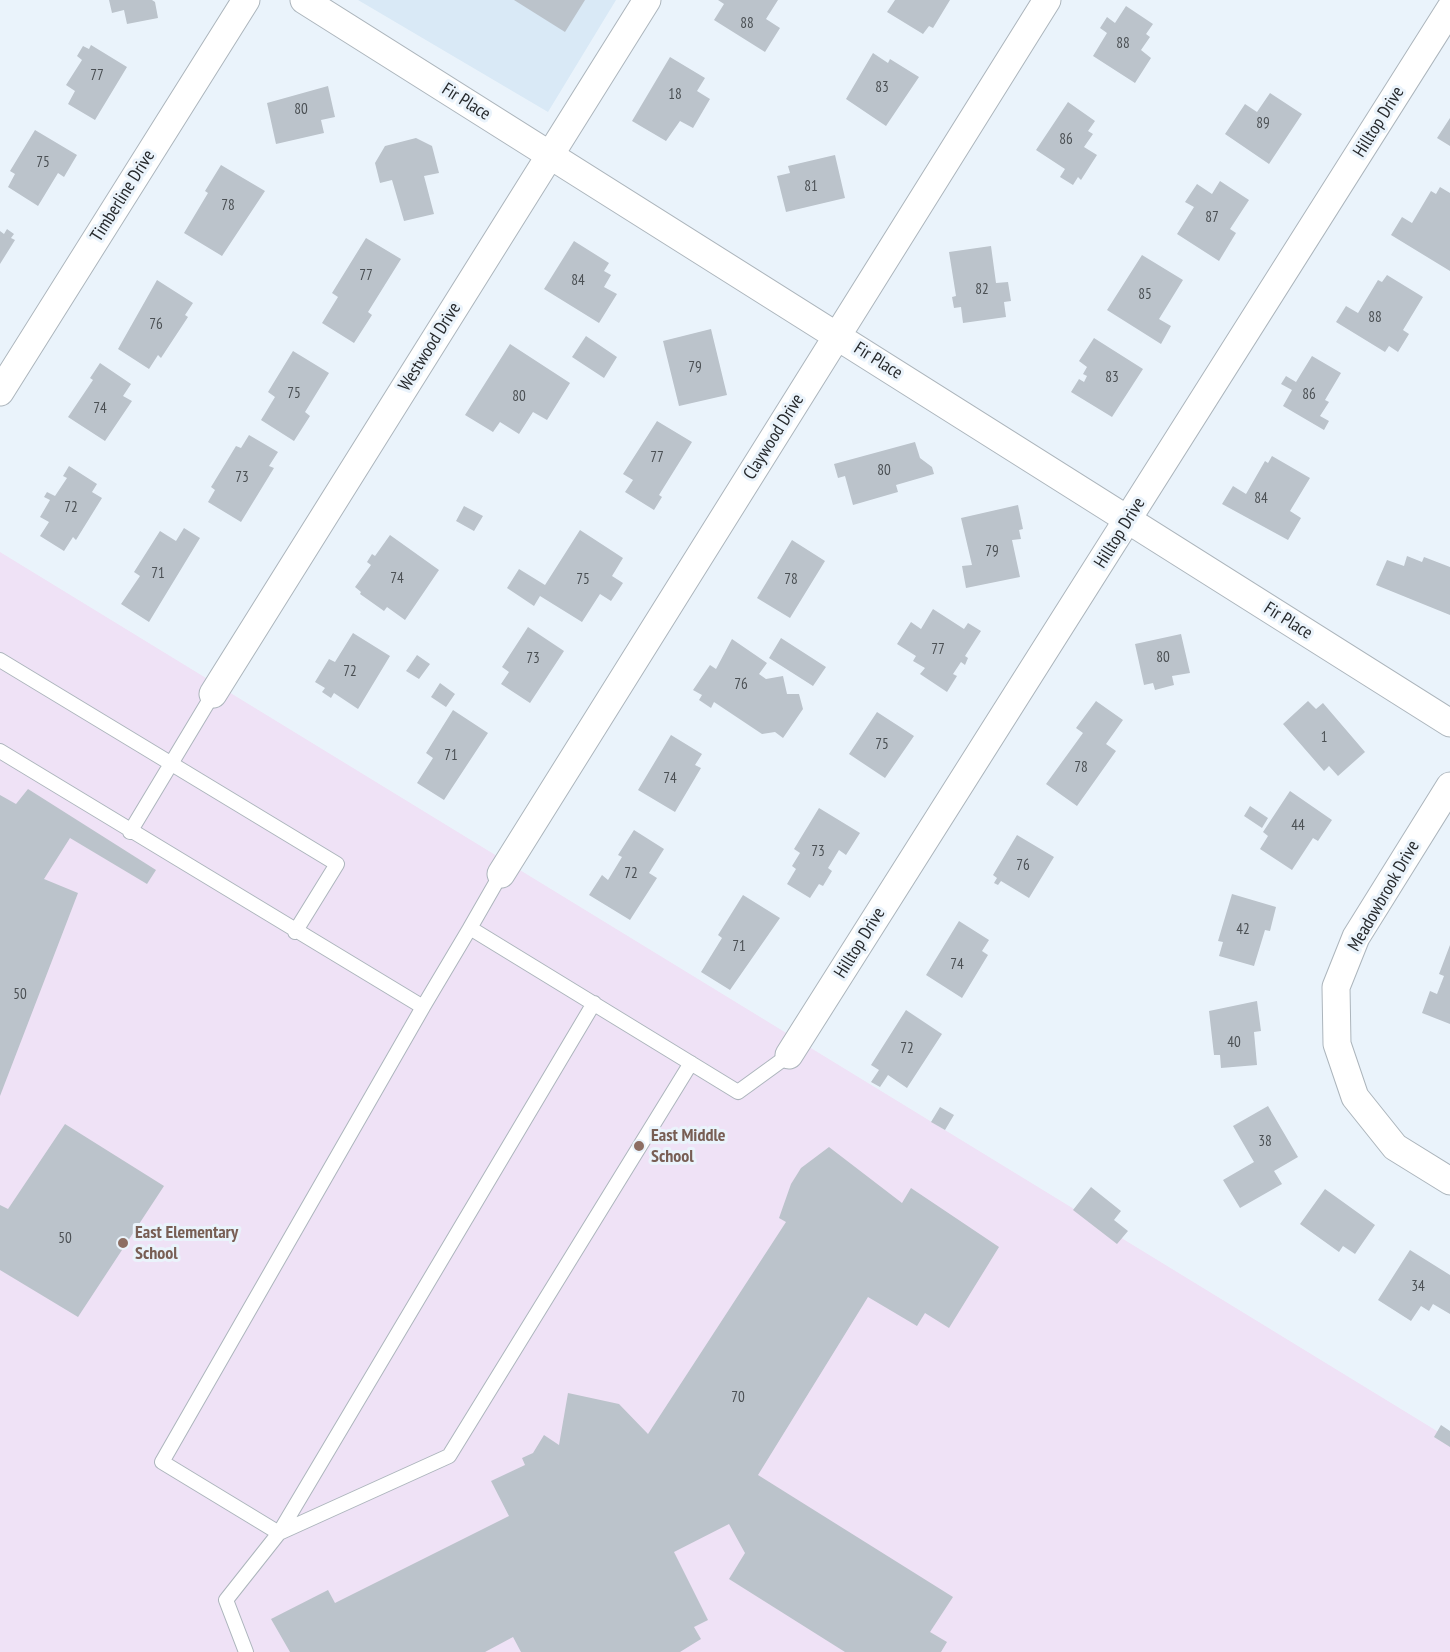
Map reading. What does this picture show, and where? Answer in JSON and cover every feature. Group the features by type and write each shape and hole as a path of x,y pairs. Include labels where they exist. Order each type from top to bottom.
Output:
{"street":[{"name":"Timberline Drive","path":"0,392 246,0"},
{"name":"Fir Place","path":"304,0 1450,723"},
{"name":"Westwood Drive","path":"213,694 647,0"},
{"name":"Claywood Drive","path":"501,874 1047,0"},
{"name":"Hilltop Drive","path":"789,1055 1450,9"},
{"name":"Meadowbrook Drive","path":"1450,786 1356,937 1336,987 1337,1044 1355,1097 1395,1147 1450,1181"}],"lane":[{"path":"0,660 337,864 295,932"},
{"path":"130,832 213,694"},
{"path":"0,751 295,932 423,1007"},
{"path":"279,1533 162,1462 501,874"},
{"path":"470,928 738,1092 789,1055"},
{"path":"246,1652 226,1600 279,1533 594,1003"},
{"path":"279,1533 449,1456 691,1063"}],"shaded area":[{"path":"358,0 616,0 548,112"},
{"name":"East Middle School","path":"0,552 1450,1439 1450,1652 0,1652"}],"building":[{"path":"109,0 152,0 155,2 158,18 127,24 124,10 112,13"},
{"path":"514,0 585,0 565,32"},
{"path":"718,0 778,0 766,19 780,28 765,52 714,20 724,4"},
{"path":"895,0 950,0 933,28 929,26 923,34 887,12"},
{"path":"1126,6 1153,24 1146,34 1150,37 1141,50 1151,58 1135,83 1093,56 1107,33 1100,28 1107,17 1115,23"},
{"path":"91,45 127,67 95,120 68,104 75,91 66,85 82,60 77,56 83,46 89,49"},
{"path":"873,53 888,63 890,59 919,77 886,126 846,99"},
{"path":"670,57 705,78 697,91 710,99 693,128 680,121 666,141 632,121"},
{"path":"328,86 335,117 321,120 324,133 276,144 267,103"},
{"path":"1270,93 1302,114 1269,164 1225,134 1245,104 1257,112"},
{"path":"1068,102 1095,121 1088,131 1093,134 1084,147 1097,155 1081,180 1078,177 1073,185 1060,177 1065,169 1036,150"},
{"path":"1450,118 1450,146 1437,138"},
{"path":"35,130 77,155 64,177 58,173 38,206 8,187 15,174 10,171"},
{"path":"416,138 432,146 439,173 424,176 434,214 404,221 392,180 380,183 375,163 385,146"},
{"path":"835,155 845,198 786,212 777,176 790,173 788,166"},
{"path":"221,165 265,191 222,256 184,233 208,193 205,191"},
{"path":"1220,181 1249,200 1230,229 1236,233 1219,261 1177,234 1194,207 1185,202 1197,184 1212,194"},
{"path":"1440,187 1450,193 1450,271 1391,235 1402,217 1412,223 1431,191 1436,194"},
{"path":"7,229 14,234 11,238 15,240 0,264 0,231 4,234"},
{"path":"366,238 401,259 368,312 372,315 354,343 322,323 338,297 332,293"},
{"path":"574,241 609,263 604,271 611,275 604,287 617,294 599,323 544,289"},
{"path":"991,246 996,283 1008,282 1011,301 1004,302 1006,317 963,323 961,307 954,308 952,297 956,296 949,252"},
{"path":"1142,255 1183,280 1159,319 1171,326 1161,344 1107,310"},
{"path":"1387,275 1423,297 1403,330 1409,334 1398,352 1389,346 1385,352 1336,322 1346,306 1358,313 1378,280 1382,282"},
{"path":"157,280 193,303 185,315 188,317 161,358 158,355 149,369 118,349"},
{"path":"711,329 727,395 679,406 663,341"},
{"path":"586,336 617,357 604,378 572,357"},
{"path":"1094,338 1143,369 1112,417 1071,392 1079,379 1084,382 1087,376 1083,374 1087,367 1079,361"},
{"path":"510,344 570,383 547,420 533,412 519,434 500,422 493,432 465,415"},
{"path":"293,351 329,373 305,412 310,416 294,441 261,420 275,397 268,392"},
{"path":"1312,356 1341,373 1325,400 1329,402 1320,416 1329,421 1324,430 1283,406 1292,390 1281,384 1286,376 1296,382"},
{"path":"100,363 131,384 123,396 132,401 105,441 68,417 93,380 90,378"},
{"path":"657,421 692,442 659,495 662,497 654,510 625,492 633,480 623,474"},
{"path":"249,435 278,452 269,466 274,468 241,522 208,502 215,490 211,487 236,446 241,448"},
{"path":"915,442 920,458 932,467 934,474 896,485 898,492 853,505 845,476 838,478 834,464"},
{"path":"1272,456 1310,478 1290,511 1301,518 1288,540 1222,504 1233,486 1246,494 1265,461 1268,463"},
{"path":"69,466 97,484 92,492 102,498 76,540 73,537 64,551 40,536 49,522 40,517 50,500 44,497 47,492 55,496 67,478 63,476"},
{"path":"1018,505 1023,529 1019,530 1021,539 1012,540 1020,577 966,588 962,566 972,565 961,518"},
{"path":"464,506 483,516 474,531 456,521"},
{"path":"184,528 200,538 149,622 121,604 140,576 134,572 160,531 176,541"},
{"path":"580,530 623,558 612,576 623,583 611,601 600,594 582,622 540,596 534,606 507,588 519,569 545,585"},
{"path":"390,535 439,570 405,620 387,607 384,611 360,594 361,592 355,587 371,565 367,562 372,554 375,556"},
{"path":"792,540 825,561 790,618 757,598"},
{"path":"1407,556 1422,562 1424,557 1450,567 1450,615 1376,585 1387,560 1404,566"},
{"path":"933,609 964,629 968,623 981,631 965,656 968,658 965,665 961,662 953,674 957,676 947,692 920,674 925,668 913,661 916,656 897,644 911,622 921,629"},
{"path":"528,627 564,651 530,703 501,684 509,672 502,667"},
{"path":"353,633 390,656 358,709 334,693 331,698 322,692 325,688 315,682 329,659 335,662"},
{"path":"1181,634 1190,673 1172,676 1174,685 1155,690 1153,683 1144,685 1135,644"},
{"path":"781,638 826,667 813,686 769,658"},
{"path":"732,639 767,663 759,674 766,679 783,676 787,694 799,694 803,709 783,738 775,732 762,734 714,702 711,708 699,700 702,695 693,690 710,665 716,669"},
{"path":"417,655 430,664 419,679 406,671"},
{"path":"440,683 455,694 446,707 431,697"},
{"path":"1096,701 1123,720 1106,744 1116,751 1077,806 1046,784 1083,733 1076,728"},
{"path":"1308,701 1316,709 1323,703 1365,752 1338,776 1329,766 1324,771 1283,724"},
{"path":"453,710 488,733 444,800 417,783 433,758 426,753"},
{"path":"877,712 914,736 885,778 849,754"},
{"path":"671,735 702,754 695,765 701,768 675,812 638,790"},
{"path":"28,789 156,870 147,884 70,838 44,879 78,893 0,1096 0,795 16,804"},
{"path":"1290,791 1332,820 1318,841 1313,838 1292,870 1260,849 1268,836 1263,832"},
{"path":"1250,806 1268,818 1262,828 1244,816"},
{"path":"819,808 860,833 846,855 839,850 828,868 832,871 823,886 819,884 810,898 787,884 796,869 792,866 800,853 794,849"},
{"path":"634,830 664,849 649,873 657,878 630,920 589,895 602,875 608,880 622,857 618,855"},
{"path":"1017,835 1054,857 1029,898 1001,881 998,885 994,883 997,878 993,875"},
{"path":"1232,894 1276,907 1270,931 1265,930 1254,966 1219,956 1223,942 1218,941"},
{"path":"743,895 780,918 730,990 701,972 722,938 718,935"},
{"path":"959,921 989,940 982,951 988,955 962,998 926,975"},
{"path":"1450,945 1450,1024 1422,1013 1430,991 1437,994 1444,976 1439,974"},
{"path":"1257,1001 1261,1031 1254,1032 1257,1065 1221,1068 1220,1055 1214,1055 1209,1011"},
{"path":"906,1010 942,1034 907,1088 888,1075 880,1087 871,1082 879,1070 871,1065"},
{"path":"1268,1106 1298,1157 1274,1171 1282,1184 1240,1208 1223,1180 1254,1162 1233,1126"},
{"path":"940,1107 954,1115 945,1130 931,1122"},
{"path":"65,1124 164,1186 78,1317 0,1270 0,1205 8,1209"},
{"path":"829,1147 902,1203 911,1188 999,1247 949,1328 925,1313 917,1326 868,1297 758,1475 953,1597 930,1632 947,1642 941,1652 845,1652 729,1579 745,1553 729,1524 674,1552 708,1620 694,1627 701,1639 680,1652 521,1652 513,1637 485,1652 290,1652 271,1619 328,1590 335,1603 509,1516 491,1481 525,1465 522,1458 533,1453 544,1435 559,1445 568,1393 619,1404 648,1434 786,1222 779,1218 791,1184 801,1168"},
{"path":"1091,1187 1121,1211 1114,1220 1128,1231 1117,1244 1073,1210"},
{"path":"1325,1189 1375,1225 1355,1254 1343,1246 1339,1252 1300,1224"},
{"path":"1410,1250 1450,1275 1450,1314 1433,1304 1429,1311 1421,1306 1411,1321 1378,1300"},
{"path":"1441,1425 1450,1431 1450,1447 1434,1437"}],"place":[{"name":"East Middle School","path":"639,1146"},
{"name":"East Elementary School","path":"123,1243"}]}
